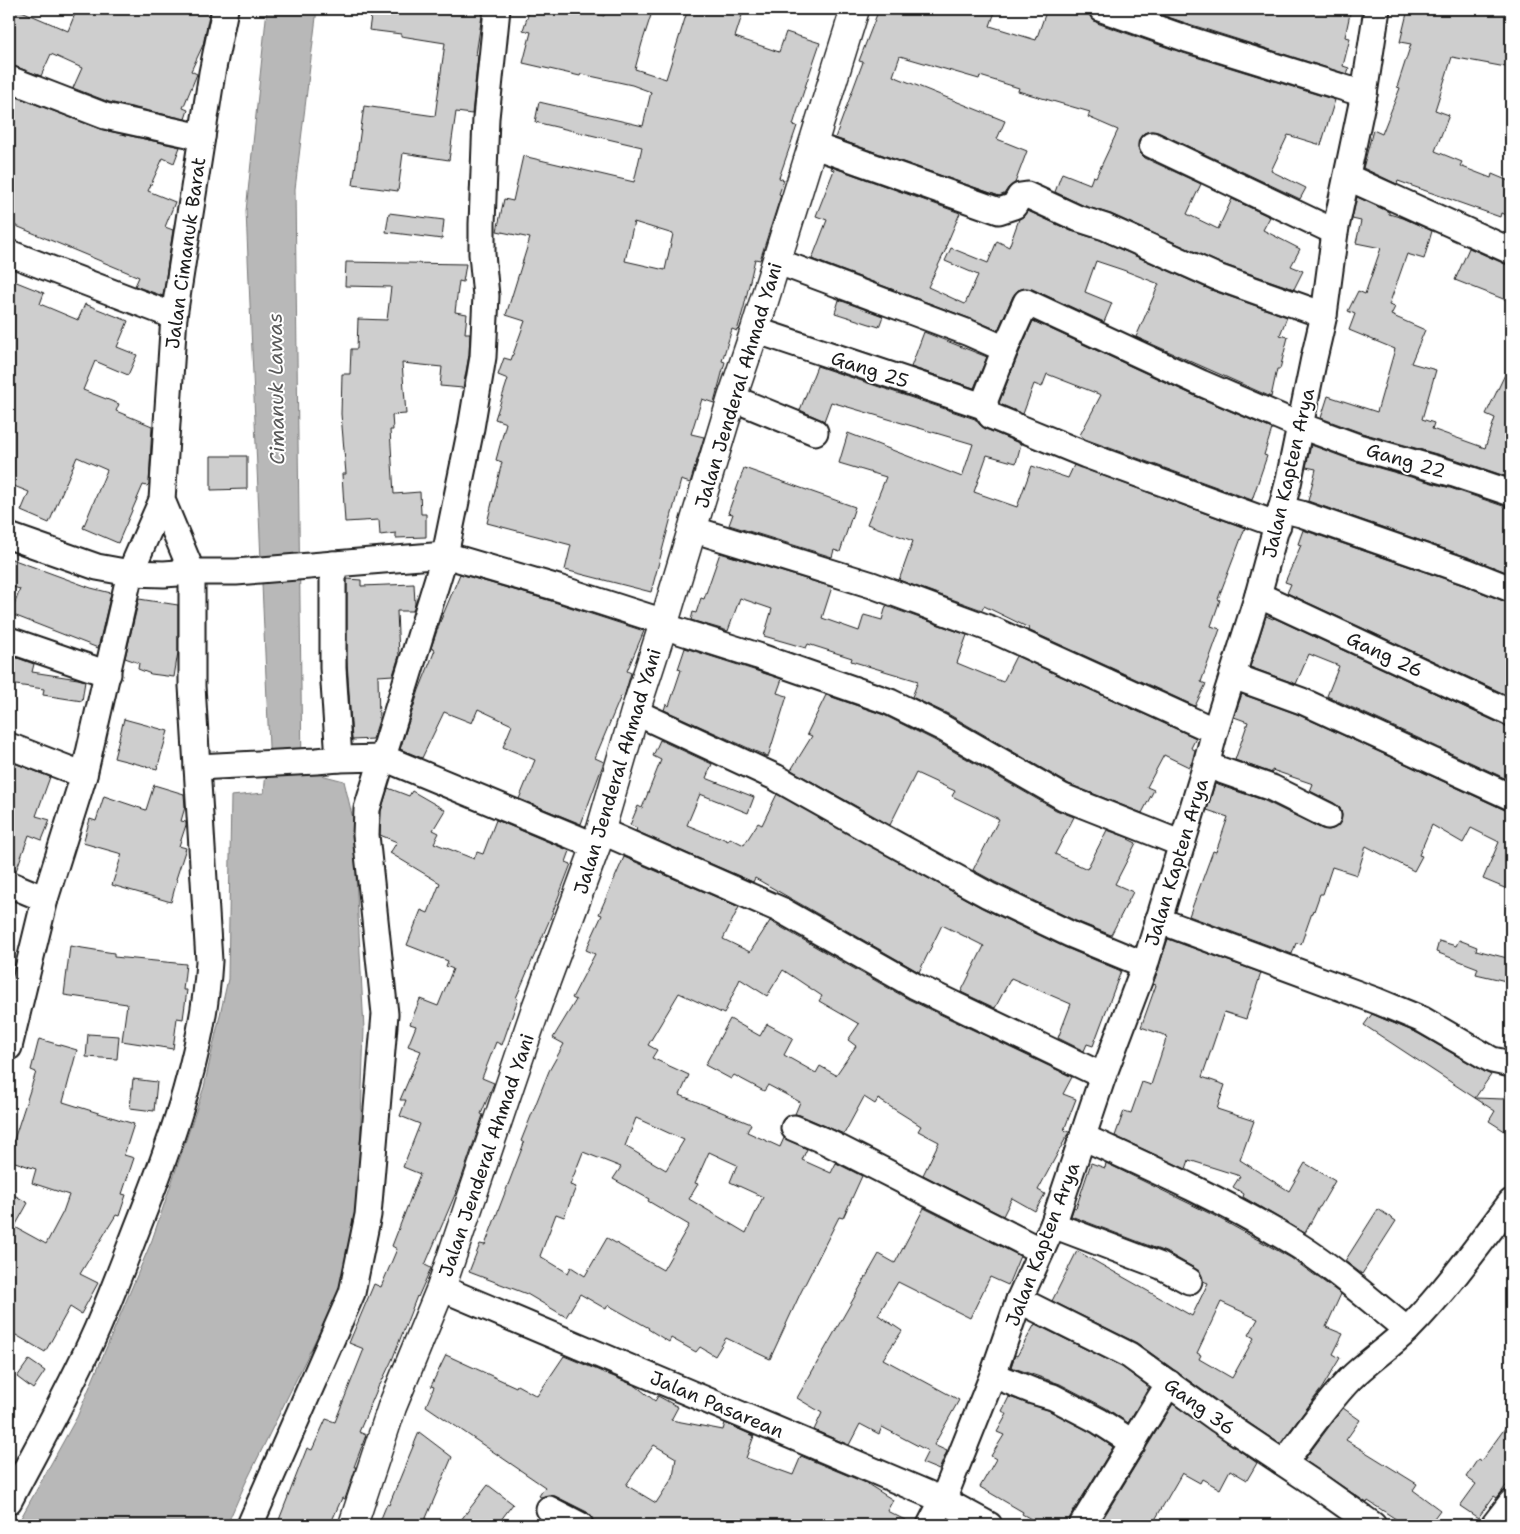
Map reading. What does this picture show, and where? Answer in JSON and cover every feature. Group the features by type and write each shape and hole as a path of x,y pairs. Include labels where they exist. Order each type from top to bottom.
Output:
{"main road":[{"name":"Jalan Jenderal Ahmad Yani","path":"353,1525 392,1407 441,1288 536,1008 598,838 732,398 855,9"}],"street":[{"name":"Jalan Cimanuk Barat","path":"162,500 174,316 212,74 225,9"},
{"path":"250,1525 352,1294 368,1215 385,1014 366,835 367,809 445,555 471,428 483,357 486,296 482,254 482,224 486,118 497,9"},
{"path":"1102,9 1187,39 1364,94"},
{"name":"Jalan Kapten Arya","path":"930,1525 943,1500 993,1375 1019,1300 1053,1225 1103,1076 1145,965 1206,766 1215,730 1258,595 1288,484 1324,315 1335,232 1364,94 1377,9"},
{"path":"9,79 105,116 202,137"},
{"path":"812,145 1000,211 1014,206 1020,196 1027,195 1077,218 1105,227 1217,277 1324,315"},
{"path":"1152,145 1335,232"},
{"path":"1347,177 1511,251"},
{"path":"9,253 174,316"},
{"path":"776,261 969,333 1005,349 985,400 986,407"},
{"name":"Gang 22","path":"1005,349 1026,302 1201,383 1301,426 1358,447 1454,474 1511,493"},
{"name":"Gang 25","path":"755,330 986,407 991,416 1086,455 1279,517 1301,514 1468,572 1511,589"},
{"path":"732,398 815,432"},
{"path":"9,1500 60,1405 97,1329 160,1170 181,1104 207,993 209,961 192,686 192,572 162,500"},
{"path":"9,1048 45,899 84,776 130,573 162,500"},
{"path":"692,530 872,585 991,629 1215,730"},
{"path":"9,536 97,568 130,573 236,572 445,555 558,588 890,702 941,727 1063,797 1182,844"},
{"path":"327,565 333,668 328,760"},
{"name":"Gang 26","path":"1258,595 1511,713"},
{"path":"9,640 108,674"},
{"path":"1233,676 1302,701 1511,797"},
{"path":"635,712 775,777 988,894 1070,934 1145,965"},
{"path":"9,746 84,776"},
{"path":"197,767 384,758 598,838 780,910 915,986 1103,1076"},
{"path":"1206,766 1272,788 1328,816"},
{"path":"9,884 45,899"},
{"path":"1158,920 1377,1001 1422,1020 1492,1060 1511,1064"},
{"path":"794,1128 827,1142 1041,1251"},
{"path":"1083,1137 1222,1204 1299,1247 1318,1259 1407,1330"},
{"path":"1284,1463 1349,1380 1407,1330 1466,1263 1511,1202"},
{"path":"1053,1225 1154,1263 1189,1281"},
{"name":"Jalan Pasarean","path":"441,1288 943,1500 989,1525"},
{"name":"Gang 36","path":"1019,1300 1129,1354 1219,1420 1373,1525"},
{"path":"993,1375 1053,1397 1099,1421 1133,1442"},
{"path":"1082,1525 1169,1383"},
{"path":"1494,1525 1511,1503"},
{"path":"550,1509 580,1525"}],"water":[{"name":"Cimanuk Lawas","path":"267,9 317,9 295,189 302,770 344,781 353,819 364,1029 358,1209 342,1286 245,1484 227,1525 17,1525 77,1417 152,1240 204,1087 228,979 231,796 264,793 266,772 270,770 246,211"}],"building":[{"path":"9,9 17,9 68,31 77,9 210,10 203,45 191,71 197,74 183,108 188,110 185,119 109,102 73,88 82,68 51,54 41,76 9,65"},
{"path":"372,9 483,9 476,55 478,55 472,114 456,112 449,160 403,153 398,191 353,185 364,106 435,116 445,43 369,30"},
{"path":"530,9 574,9 604,16 606,9 653,9 635,69 666,79 688,9 744,9 735,37 779,52 786,32 820,43 793,125 797,126 779,178 784,180 779,194 781,195 760,260 755,259 737,331 732,329 722,361 725,362 714,403 702,399 691,434 704,437 690,483 681,480 651,592 565,570 571,545 487,523 502,462 496,460 506,423 495,419 508,379 498,375 504,358 511,360 525,321 506,315 530,238 497,231 504,199 513,201 523,156 634,182 642,147 535,122 539,102 643,126 651,92 632,85 523,63 531,32 523,30","holes":["634,222 673,234 665,270 625,261"]},
{"path":"879,9 996,9 990,26 1036,40 1047,9 1088,9 1091,18 1097,23 1183,53 1335,100 1321,145 1288,135 1271,171 1306,188 1300,199 1158,132 1144,133 1139,139 1138,147 1140,153 1145,158 1201,184 1187,214 1218,229 1232,199 1270,217 1263,230 1300,249 1291,266 1303,271 1294,289 1222,264 1111,214 1082,205 1055,192 1062,173 1090,184 1093,176 1096,177 1118,130 1088,117 1090,112 1018,91 1019,88 980,76 979,79 900,56 893,76 1005,121 997,139 1027,151 1015,183 1004,194 999,196 835,138 863,62 859,61"},
{"path":"1144,9 1351,9 1345,37 1350,38 1343,66 1349,68 1347,74"},
{"path":"1408,9 1511,9 1511,68 1452,57 1435,110 1449,115 1435,151 1462,162 1460,166 1491,178 1492,174 1511,182 1511,217 1501,213 1500,217 1398,181 1397,184 1363,168 1373,130 1382,134 1400,88 1397,87 1411,44 1400,42"},
{"path":"9,94 100,129 180,147 174,163 163,158 148,191 175,202 165,227 173,230 163,296 135,286 139,277 9,223"},
{"path":"832,167 960,213 947,247 928,287 965,304 978,275 945,261 951,248 988,263 997,241 1009,247 1019,219 1028,211 1071,231 1100,240 1211,290 1287,317 1280,335 1288,337 1280,369 1277,369 1271,397 1136,337 1159,284 1096,261 1085,292 1112,303 1104,322 1032,289 1025,288 1018,290 1013,296 998,330 812,259 827,220 816,216 834,170 831,169"},
{"path":"1357,197 1389,212 1389,214 1432,231 1424,259 1407,254 1389,305 1395,307 1391,315 1425,330 1411,363 1436,370 1422,419 1434,423 1432,429 1485,448 1495,418 1486,414 1511,362 1511,478 1458,460 1362,433 1321,418 1328,396 1377,412 1395,349 1349,330 1355,314 1348,311 1358,291 1365,294 1381,248 1356,243 1361,221 1352,219"},
{"path":"389,213 444,220 442,239 386,232"},
{"path":"1469,248 1511,265 1511,302 1455,280"},
{"path":"346,262 466,264 463,282 459,281 455,312 467,314 465,333 470,333 469,355 463,388 440,386 442,367 402,363 406,414 392,415 393,430 390,430 394,494 420,492 421,514 426,514 426,537 396,538 396,533 380,535 379,520 345,522 342,474 346,474 341,414 342,374 350,374 351,349 357,349 358,319 387,320 391,287 345,286"},
{"path":"9,281 13,283 14,281 44,293 40,304 78,320 85,304 128,321 117,347 137,355 128,375 95,361 83,390 119,404 116,411 152,426 149,484 147,486 143,485 118,543 83,528 107,470 77,457 49,523 21,511 29,492 9,484"},
{"path":"839,300 883,316 879,327 835,313"},
{"path":"1033,321 1195,396 1272,429 1264,455 1267,456 1252,500 1085,439 1080,435 1101,395 1047,374 1042,387 1034,384 1023,414 1000,404"},
{"path":"924,332 987,357 974,388 911,367"},
{"path":"817,366 975,419 986,429 1021,444 1016,463 987,455 974,492 1017,507 1032,466 1068,478 1074,465 1245,528 1218,599 1220,600 1211,626 1220,629 1201,682 1206,684 1195,706 1028,630 1029,628 984,606 982,610 899,580 913,541 867,524 886,477 839,463 848,433 962,477 973,444 831,402 824,421 800,410"},
{"path":"1311,445 1354,461 1511,507 1511,574 1308,501 1316,469 1306,467"},
{"path":"211,456 247,456 247,489 211,490"},
{"path":"744,468 855,507 840,552 834,550 832,557 729,525 733,514 728,513"},
{"path":"1303,530 1511,603 1511,697 1287,593 1291,584 1285,582 1301,545 1298,544"},
{"path":"720,553 832,587 822,618 859,631 864,615 882,620 886,606 967,635 957,663 1003,682 1016,656 1196,738 1191,748 1195,750 1192,762 1189,767 1164,755 1147,787 1154,790 1142,813 1069,784 948,714 912,697 918,681 851,661 852,658 808,644 806,648 764,636 772,609 740,598 728,631 691,620 693,612 696,613 701,598 704,599"},
{"path":"9,558 91,588 111,593 98,648 11,614 20,589 9,586"},
{"path":"460,574 644,631 627,671 631,673 624,697 621,696 595,758 604,762 581,824 519,799 535,760 503,747 512,725 478,709 472,723 444,712 422,758 400,749 419,690 435,650 431,648"},
{"path":"347,579 361,580 361,586 414,584 415,604 413,611 397,611 399,656 393,675 378,676 379,720 373,739 352,740 347,661"},
{"path":"139,599 178,605 178,652 174,677 151,674 138,669 139,663 125,658"},
{"path":"1266,616 1274,618 1505,726 1511,727 1511,781 1327,696 1339,666 1309,654 1296,684 1250,667"},
{"path":"685,648 782,679 777,693 787,696 768,757 664,710 666,704 669,706 681,670 678,669"},
{"path":"9,655 34,664 32,672 85,681 82,701 43,695 44,689 9,684"},
{"path":"1242,694 1297,714 1505,810 1511,811 1511,880 1507,889 1483,879 1499,842 1471,828 1463,843 1432,825 1419,855 1422,856 1414,871 1366,846 1357,875 1332,867 1323,894 1320,894 1301,944 1296,943 1292,954 1189,916 1213,851 1216,852 1228,817 1207,810 1215,784 1263,800 1322,829 1329,830 1335,828 1341,822 1340,808 1310,791 1313,784 1272,770 1272,773 1235,760 1248,722 1234,717"},
{"path":"826,695 884,715 934,740 1056,810 1074,817 1055,854 1087,869 1107,830 1129,838 1136,843 1115,884 1133,892 1111,935 1076,921 973,870 999,819 952,796 955,791 916,773 890,825 791,770 812,736 807,734"},
{"path":"124,719 168,731 157,769 114,758"},
{"path":"660,740 712,764 706,778 754,797 748,813 700,794 687,825 728,841 730,838 744,845 758,823 762,825 777,794 982,908 1064,947 1121,971 1093,1046 1087,1044 1084,1051 1058,1038 1071,1004 1011,978 995,1008 961,992 984,946 942,925 919,972 755,878 753,882 636,831 637,828 630,825 638,806 642,808 661,760 653,756"},
{"path":"9,761 50,777 36,816 50,820 42,840 29,835 16,871 9,870"},
{"path":"154,785 184,794 185,807 181,821 186,822 186,825 179,846 186,848 171,902 112,885 122,854 83,843 90,819 96,821 104,796 146,810"},
{"path":"388,788 409,796 412,791 445,810 433,830 439,833 434,843 474,859 477,852 483,854 496,820 570,851 566,862 571,864 516,998 518,999 502,1045 496,1042 482,1078 494,1083 481,1114 483,1115 460,1183 425,1265 431,1268 417,1296 392,1360 359,1432 366,1435 345,1499 342,1498 330,1525 277,1525 307,1448 312,1450 326,1419 335,1422 364,1349 349,1343 374,1284 381,1287 397,1249 392,1246 420,1174 403,1167 420,1124 400,1116 406,1100 400,1100 421,1051 408,1046 416,1026 410,1024 420,999 438,1006 453,969 446,966 448,961 407,945 421,910 428,913 440,883 390,853 397,842 380,835 381,811"},
{"path":"624,857 739,907 723,939 750,952 770,921 908,999 1072,1077 1063,1094 1076,1099 1064,1130 1069,1132 1038,1190 1045,1194 1035,1211 1012,1198 1003,1216 923,1175 939,1142 918,1131 921,1126 878,1099 875,1104 864,1097 844,1134 795,1114 800,1102 768,1085 764,1091 734,1075 731,1079 705,1065 730,1019 760,1036 767,1024 793,1038 784,1055 816,1073 820,1066 836,1075 856,1046 848,1040 859,1024 819,1001 822,996 783,970 767,996 740,979 724,1014 679,993 648,1045 657,1050 652,1058 689,1075 680,1095 751,1124 747,1132 780,1147 784,1138 807,1149 802,1160 831,1173 836,1163 862,1176 843,1218 839,1217 801,1292 770,1359 726,1338 715,1356 700,1347 696,1352 671,1338 669,1342 649,1328 608,1305 606,1309 580,1294 566,1317 527,1294 469,1272 480,1244 485,1245 524,1143 521,1141 549,1071 564,1044 553,1038 576,1000 572,998 595,954 586,950 602,915 599,914","holes":["636,1118 684,1140 666,1170 625,1146","583,1152 621,1167 613,1179 649,1199 648,1201 689,1225 663,1270 607,1238 585,1276 571,1267 568,1273 540,1256 556,1214 564,1217 576,1187 570,1185","709,1152 737,1165 730,1182 763,1197 746,1233 689,1199 698,1184 695,1183"]},
{"path":"1168,939 1261,973 1246,1019 1224,1012 1202,1077 1225,1085 1217,1109 1254,1121 1240,1160 1289,1191 1305,1163 1335,1181 1305,1233 1243,1197 1244,1194 1233,1187 1240,1176 1189,1160 1186,1169 1115,1136 1124,1111 1131,1113 1142,1082 1151,1085 1167,1036 1141,1027 1156,985 1153,984"},
{"path":"1459,940 1477,947 1476,950 1511,959 1506,981 1476,974 1478,968 1436,952 1439,941 1456,946"},
{"path":"70,946 114,953 114,957 186,964 183,990 187,990 183,1019 177,1018 173,1049 122,1041 127,1004 64,995"},
{"path":"1372,1014 1417,1033 1491,1075 1475,1098 1364,1025"},
{"path":"88,1034 119,1036 117,1059 86,1057"},
{"path":"39,1039 77,1050 63,1102 134,1124 124,1155 134,1158 122,1194 126,1195 119,1216 116,1215 80,1274 98,1283 81,1314 70,1307 45,1352 9,1331 9,1238 15,1227 46,1244 63,1212 69,1195 32,1183 36,1169 9,1160 36,1072 31,1070"},
{"path":"133,1079 157,1082 154,1111 130,1108"},
{"path":"1511,1085 1511,1135 1489,1121 1495,1111 1475,1098 1503,1099"},
{"path":"1091,1163 1105,1168 1106,1163 1213,1215 1291,1258 1341,1294 1326,1327 1343,1334 1333,1354 1340,1358 1322,1388 1280,1444 1137,1343 1052,1301 1077,1251 1192,1316 1208,1283 1203,1281 1201,1274 1196,1269 1168,1253 1071,1216 1074,1207 1076,1208","holes":["1221,1302 1258,1319 1249,1335 1254,1338 1232,1378 1199,1359 1201,1355 1197,1353"]},
{"path":"9,1192 28,1203 9,1237"},
{"path":"924,1208 1020,1256 1008,1285 990,1277 970,1318 898,1282 878,1315 902,1331 883,1359 959,1400 934,1445 947,1451 939,1470 922,1463 928,1451 882,1427 879,1434 860,1424 849,1445 814,1430 822,1413 797,1398 879,1254 895,1263"},
{"path":"1378,1209 1396,1221 1362,1274 1345,1261"},
{"path":"1035,1324 1122,1367 1149,1387 1128,1423 1106,1408 1060,1384 1011,1367 1015,1355 1017,1356"},
{"path":"446,1355 516,1387 517,1385 537,1396 564,1356 636,1386 655,1401 658,1396 678,1407 671,1420 723,1430 725,1423 754,1436 746,1458 793,1475 801,1456 866,1483 893,1500 887,1511 915,1525 594,1525 592,1518 587,1512 555,1496 539,1496 545,1487 426,1406 434,1387 431,1386","holes":["654,1445 676,1458 673,1477 656,1503 626,1485"]},
{"path":"29,1360 45,1371 33,1389 17,1377"},
{"path":"1009,1397 1048,1410 1092,1433 1113,1447 1070,1517 1068,1525 1042,1525 980,1487 996,1459 991,1456 1004,1435 997,1432 1007,1414 1002,1411"},
{"path":"1173,1404 1257,1463 1247,1480 1230,1470 1220,1489 1202,1479 1200,1483 1182,1473 1152,1525 1099,1525"},
{"path":"1343,1408 1360,1420 1346,1440 1417,1484 1413,1490 1440,1510 1429,1525 1405,1525 1368,1501 1367,1503 1304,1460"},
{"path":"1511,1420 1511,1479 1497,1498 1494,1496 1478,1518 1460,1506 1476,1484 1466,1477 1478,1459 1481,1461"},
{"path":"419,1432 452,1457 423,1525 389,1525 380,1521 387,1504 389,1505"},
{"path":"488,1485 513,1504 497,1525 457,1525"}]}
